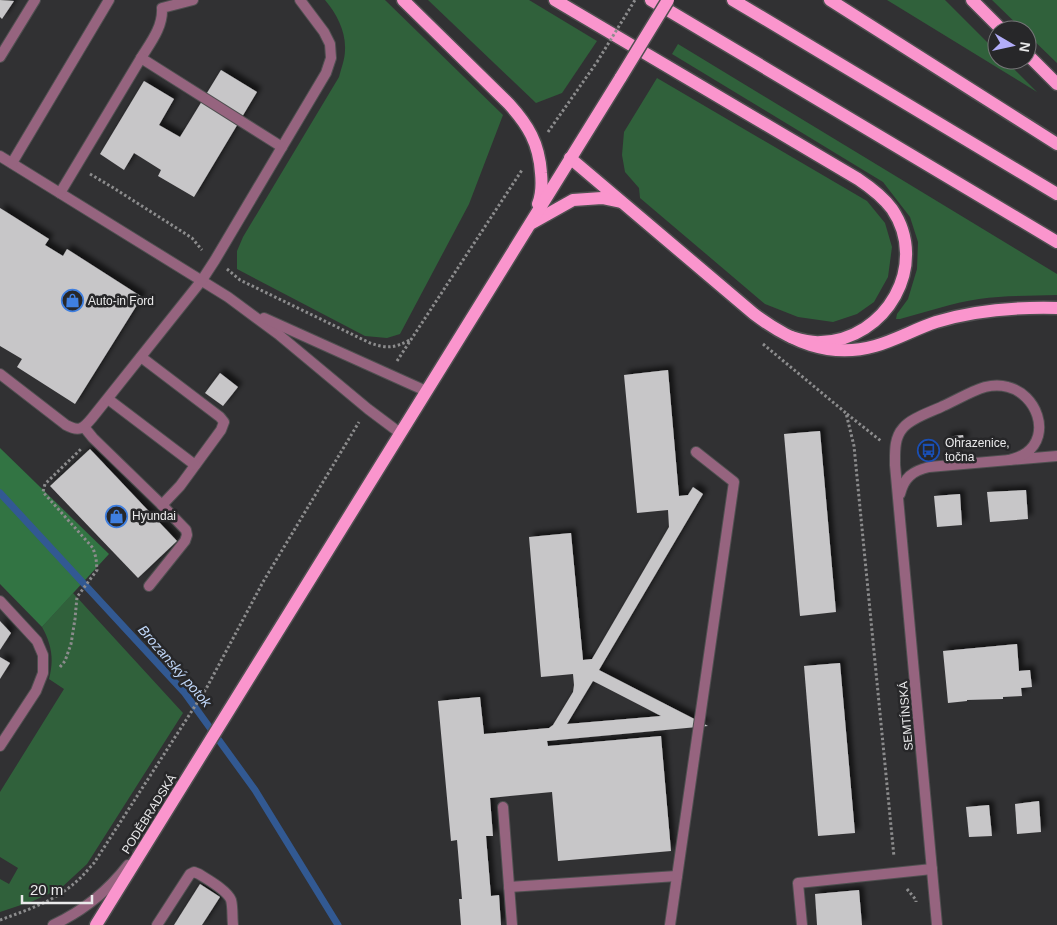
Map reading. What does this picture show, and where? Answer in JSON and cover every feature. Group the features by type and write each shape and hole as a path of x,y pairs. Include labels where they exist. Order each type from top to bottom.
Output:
{"main road":[{"path":"403,0 508,104 529,130 539,154 542,184 540,199 530,224"},
{"path":"555,0 858,179 880,196 892,209 901,226 906,244 906,266 901,285 880,317 856,333 843,338 821,342 791,337"},
{"path":"651,0 1057,242"},
{"path":"530,224 668,0"},
{"path":"733,0 1057,194"},
{"path":"830,0 1057,144"},
{"path":"972,0 992,20"},
{"path":"1037,64 1057,84"},
{"path":"570,158 754,314 791,337 824,349 848,351 876,346 936,322 972,314 995,310 1057,308"},
{"path":"530,224 573,200 602,198 622,203"},
{"name":"PODĚBRADSKÁ","path":"95,925 530,224"}],"street":[{"path":"0,57 35,0"},
{"path":"12,163 109,0"},
{"path":"60,192 160,26 162,14 159,4 193,0"},
{"path":"0,374 66,425 74,429 84,427 108,399 202,280 326,73 332,51 330,44 324,32 300,0"},
{"path":"141,58 282,147"},
{"path":"0,156 228,297 278,334 368,409 400,433"},
{"path":"228,297 283,327 426,391"},
{"path":"141,357 224,422 221,430 180,486 162,505"},
{"name":"SEMTÍNSKÁ","path":"937,925 895,465 897,438 906,425 976,391 1000,385 1014,388 1024,395 1036,410 1039,423 1039,431 1034,445 1025,454 1009,460"},
{"path":"108,399 195,465"},
{"path":"84,427 92,438 185,528 187,535 185,541 149,586"},
{"path":"670,925 734,482 696,452"},
{"path":"899,505 902,486 915,471 929,467 1057,456"},
{"path":"0,601 37,641 43,655 43,673 36,691 0,746"},
{"path":"503,807 512,925"},
{"path":"54,925 92,902 106,889 123,872 156,828"},
{"path":"802,925 798,883 932,869"},
{"path":"157,925 190,874 194,872 230,898 233,925 225,925"},
{"path":"509,887 677,876"}],"path":[{"path":"544,138 597,62 635,0"},
{"path":"76,167 112,187 192,238 204,252 240,280 370,343 383,347 398,346 411,340"},
{"path":"400,357 524,168"},
{"path":"760,342 895,453"},
{"path":"846,413 854,446 895,873 916,900 917,908"},
{"path":"0,920 36,907 58,896 78,881 94,862 206,689 262,582 360,422"},
{"path":"43,673 58,670 66,661 75,619 76,597 97,570 93,548 43,492 45,484 92,438"}],"green space":[{"path":"325,0 385,0 503,115 469,204 400,334 387,338 365,336 237,269 237,251 243,237 339,77 345,53 344,37 337,17"},
{"path":"428,0 529,0 597,41 562,93 536,103"},
{"path":"887,0 945,0 987,42 987,61"},
{"path":"992,0 1057,0 1057,63 1037,44 1037,20 1013,20"},
{"path":"678,44 1057,274 1057,295 1008,296 979,299 896,319 897,314 908,299 917,269 918,242 910,217 883,182 672,54"},
{"path":"1001,70 1015,70 1037,92"},
{"path":"657,78 867,201 885,223 892,247 888,277 874,302 857,314 833,322 798,317 765,304 640,198 639,188 625,172 622,155 624,132"},
{"path":"0,448 109,554 42,627 0,584"},
{"path":"73,593 183,713 87,864 61,888 33,901 0,912 0,879 9,884 18,868 0,857 0,792 64,689 49,679 51,653 42,627"}],"building":[{"path":"0,0 14,1 2,19 0,17"},
{"path":"221,70 257,92 194,197 158,176 161,170 134,153 124,170 100,154 144,81 174,99 159,125 180,137"},
{"path":"0,208 49,239 45,245 63,256 67,249 142,297 75,404 17,367 22,359 0,346"},
{"path":"668,370 679,496 688,495 693,487 703,494 599,670 708,726 547,741 548,746 661,736 671,851 558,861 552,792 490,798 493,836 486,836 491,896 499,895 501,925 461,925 459,899 462,899 457,840 451,841 438,701 480,697 484,734 549,728 553,725 573,692 573,674 541,677 529,537 571,533 583,660 592,659 669,527 668,510 637,513 624,375","holes":["593,681 661,716 567,724"]},
{"path":"220,373 238,387 223,406 205,393"},
{"path":"820,431 836,612 800,616 784,434"},
{"path":"963,435 964,442 947,444 946,437"},
{"path":"90,449 177,541 138,578 50,486"},
{"path":"1026,490 1028,519 990,522 987,492"},
{"path":"960,494 962,525 937,527 934,496"},
{"path":"0,621 11,633 0,650"},
{"path":"1017,644 1019,671 1030,670 1032,687 1021,688 1022,696 948,703 943,651"},
{"path":"0,657 10,663 0,679"},
{"path":"840,663 855,833 818,836 804,666"},
{"path":"1039,801 1041,832 1017,834 1015,804"},
{"path":"989,805 992,836 969,837 966,807"},
{"path":"200,884 220,897 202,925 174,925"},
{"path":"859,890 862,925 817,925 815,894"}],"waterway":[{"name":"Brozanský potok","path":"0,493 184,692 255,790 338,925"}],"place":[{"name":"Auto-in Ford","path":"72,301"},
{"name":"Ohrazenice, točna","path":"929,450"},
{"name":"Hyundai","path":"116,516"}]}
